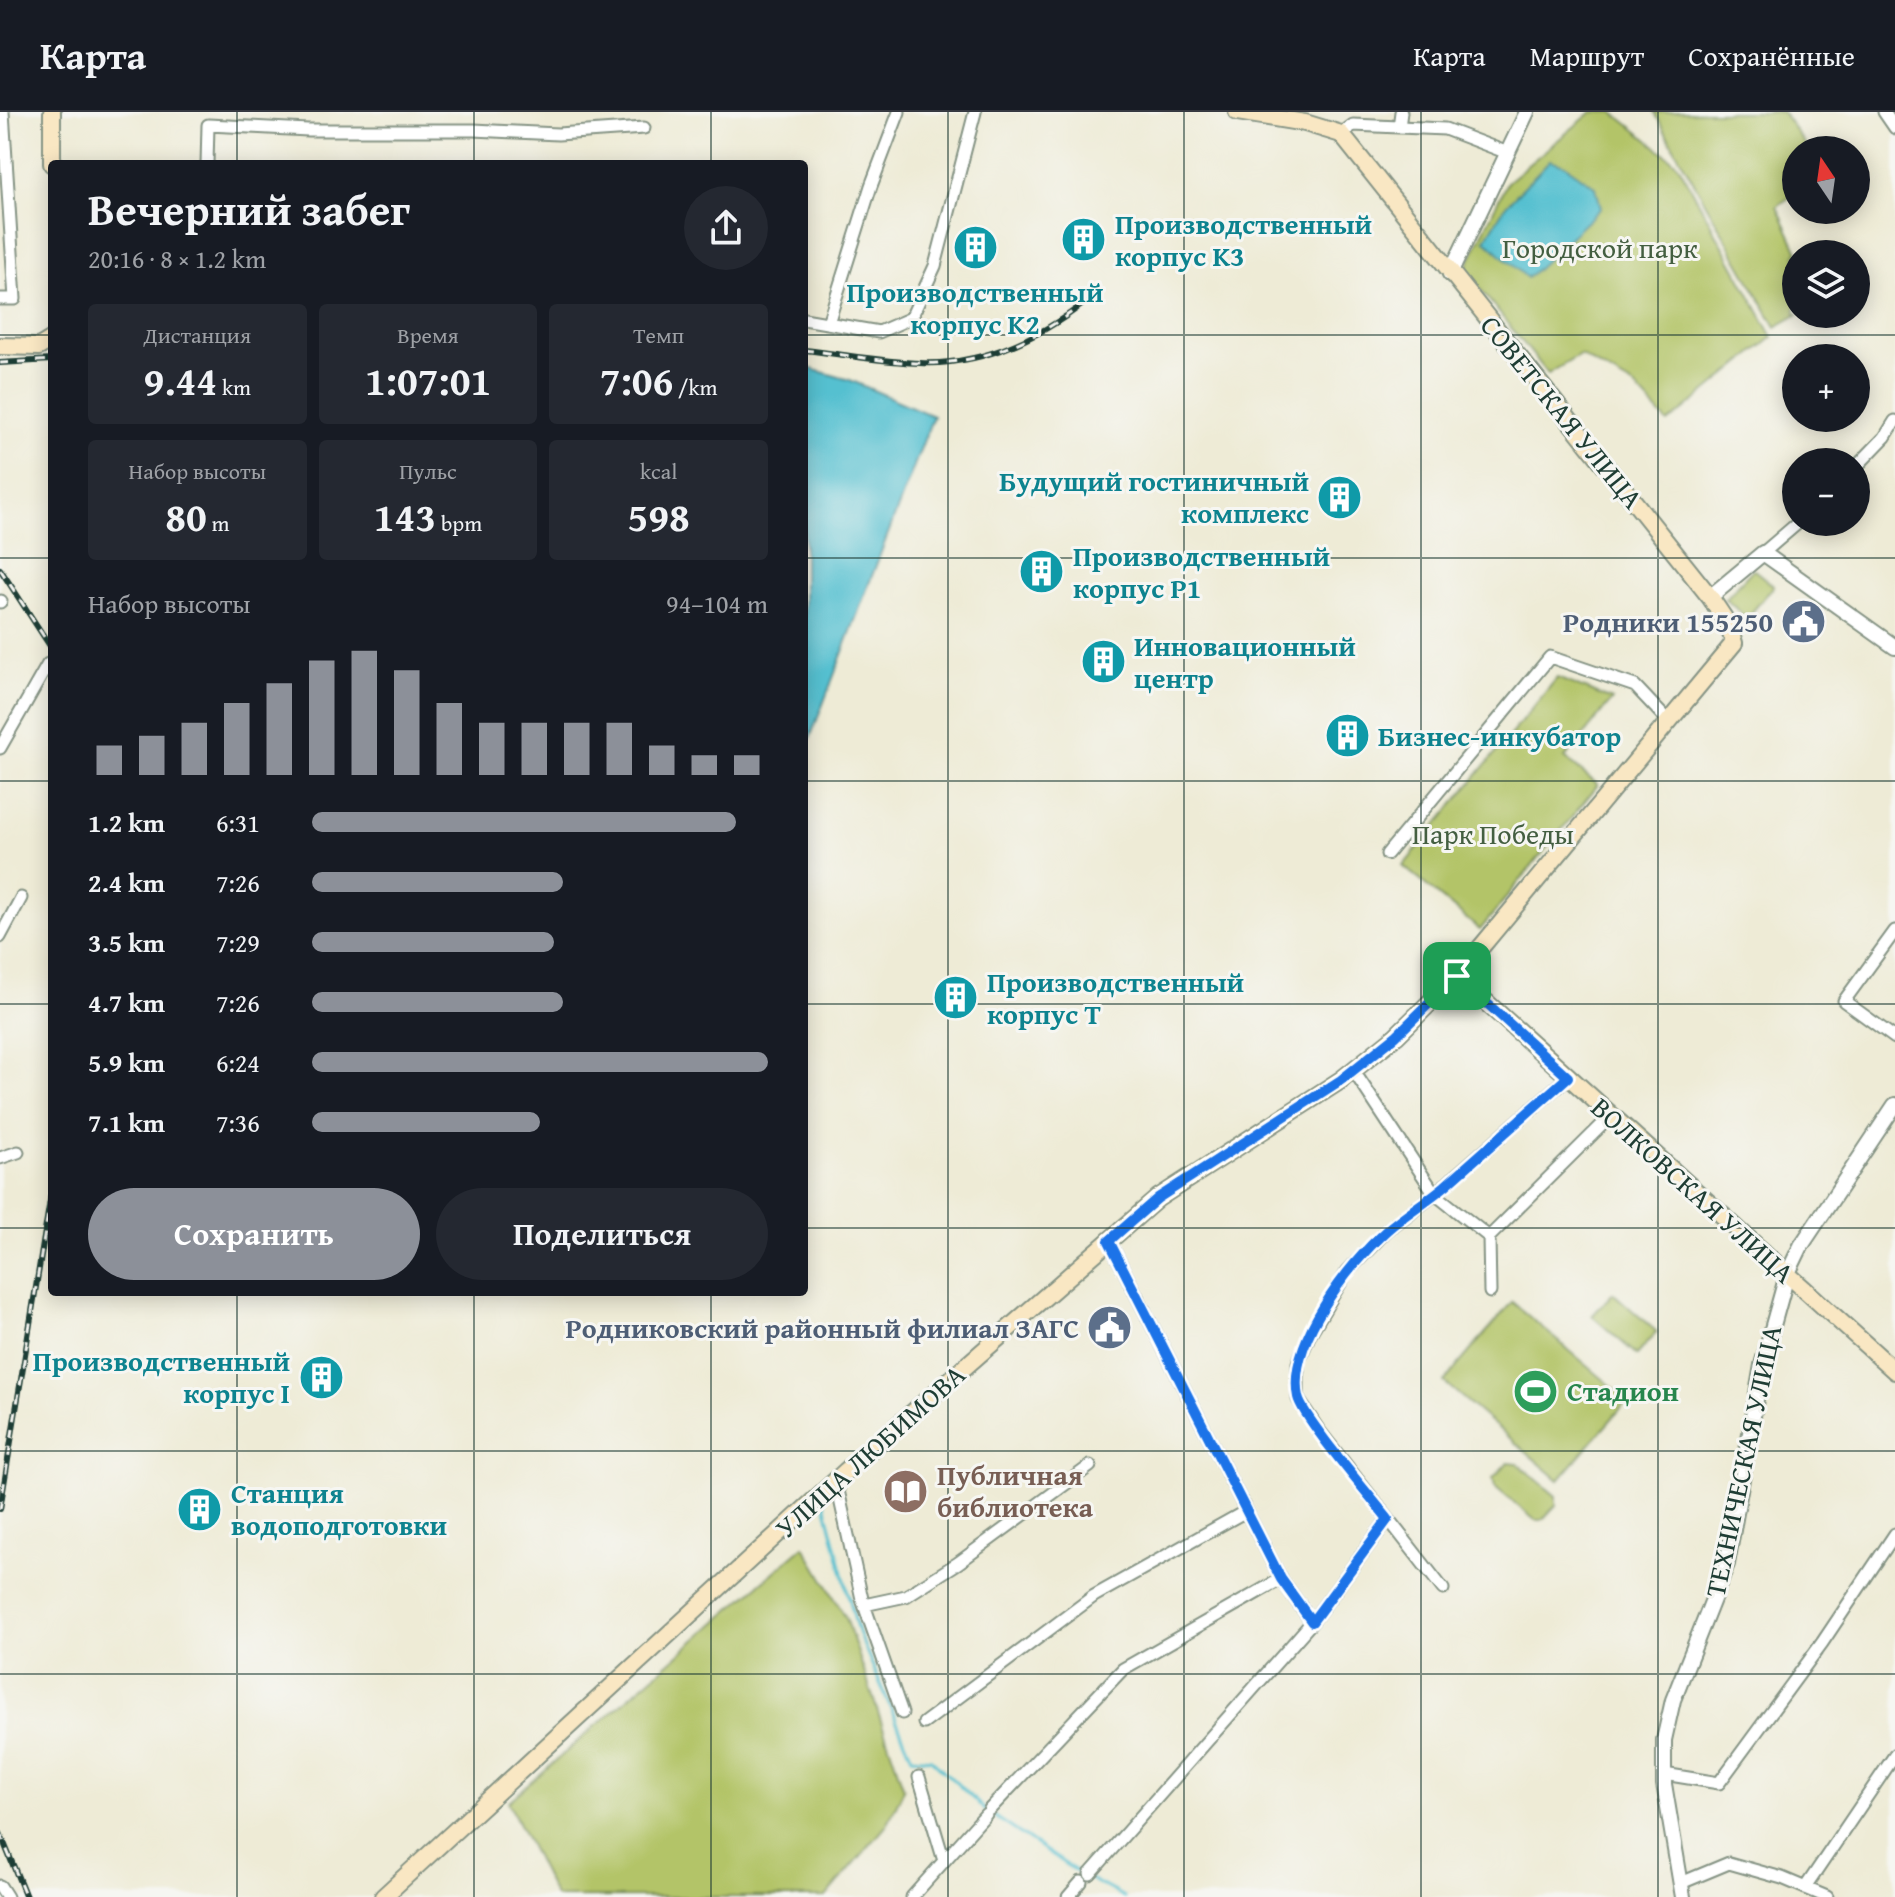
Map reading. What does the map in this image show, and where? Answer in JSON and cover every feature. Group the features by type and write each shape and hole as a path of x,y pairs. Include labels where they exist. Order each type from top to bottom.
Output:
{"main road":[{"path":"52,112 52,160"},
{"path":"1237,112 1305,123 1341,134"},
{"name":"СОВЕТСКАЯ УЛИЦА","path":"1341,134 1710,597 1731,630 1734,643 1457,976"},
{"path":"0,346 39,347 48,341"},
{"name":"УЛИЦА ЛЮБИМОВА","path":"383,1897 827,1488 1158,1198 1353,1070 1396,1036 1457,976"},
{"name":"ВОЛКОВСКАЯ УЛИЦА","path":"1457,976 1895,1371"}],"street":[{"path":"0,299 15,299 3,112"},
{"path":"828,323 871,186 899,112"},
{"path":"808,320 879,332 911,318 935,266 975,112"},
{"path":"1399,127 1401,112"},
{"path":"1450,274 1527,112"},
{"path":"1884,112 1895,128"},
{"path":"207,160 208,125 308,130 474,130 558,134 644,128"},
{"path":"1341,134 1353,125 1445,129 1508,153"},
{"path":"1870,453 1895,421"},
{"path":"1710,597 1783,536"},
{"path":"1763,553 1895,647"},
{"path":"1387,854 1550,657 1635,686 1669,722"},
{"path":"0,748 48,664"},
{"path":"0,937 21,898"},
{"path":"1895,931 1844,1001 1895,1038"},
{"path":"1353,1070 1435,1194 1489,1237"},
{"path":"1443,1589 1298,1399 1298,1363 1310,1334 1347,1272 1387,1230 1435,1194 1568,1077"},
{"name":"ТЕХНИЧЕСКАЯ УЛИЦА","path":"1682,1890 1664,1779 1664,1740 1673,1700 1727,1564 1762,1365 1787,1275 1801,1246 1895,1105"},
{"path":"1490,1292 1489,1237 1611,1116"},
{"path":"0,1158 18,1152"},
{"path":"1109,1241 1281,1579 1312,1622"},
{"path":"864,1605 906,1596 958,1563 1090,1466"},
{"path":"827,1488 902,1713"},
{"path":"924,1723 1094,1596 1246,1511"},
{"path":"1068,1897 1312,1622 1388,1519"},
{"path":"1664,1779 1719,1783 1822,1643 1895,1534"},
{"path":"912,1897 1123,1669 1281,1579"},
{"path":"1805,1888 1895,1755"},
{"path":"919,1777 944,1861"},
{"path":"1682,1890 1729,1863 1827,1897"},
{"path":"0,1886 7,1897"}],"green space":[{"name":"Городской парк","path":"1592,112 1613,112 1678,164 1773,337 1668,423 1636,388 1580,355 1548,374 1465,270 1507,182"},
{"path":"1654,112 1782,112 1799,136 1782,136 1782,203 1777,206 1782,224 1785,224 1793,240 1782,240 1782,324 1776,327"},
{"path":"1753,569 1774,586 1747,618 1725,599"},
{"name":"Парк Победы","path":"1557,678 1612,700 1565,758 1598,785 1480,930 1403,866"},
{"path":"1613,1293 1657,1332 1637,1355 1592,1316"},
{"name":"Стадион","path":"1512,1302 1628,1400 1559,1480 1444,1382"},
{"path":"1508,1462 1517,1463 1556,1496 1556,1505 1542,1520 1535,1520 1495,1487 1493,1478"},
{"path":"804,1546 846,1618 904,1789 887,1825 826,1897 555,1897 508,1802"}],"water":[{"path":"1550,160 1565,165 1596,187 1601,208 1527,278 1485,240 1506,205"},
{"path":"808,368 850,380 933,416 808,744"}],"waterway":[{"path":"824,1500 858,1632 912,1757 931,1759 985,1810 1077,1872 1124,1897"}],"railway":[{"path":"808,351 920,363 969,359 993,353 1038,333 1098,292"},
{"path":"0,363 48,360"},
{"path":"0,569 48,643"},
{"path":"0,1509 48,1213"},
{"path":"0,1833 26,1897"}],"place":[{"name":"Производственный корпус K3","path":"1084,240"},
{"name":"Производственный корпус K2","path":"975,248"},
{"name":"Будущий гостиничный комплекс","path":"1340,497"},
{"name":"Производственный корпус P1","path":"1042,572"},
{"name":"Родники 155250","path":"1804,622"},
{"name":"Инновационный центр","path":"1103,662"},
{"name":"Бизнес-инкубатор","path":"1347,736"},
{"name":"Производственный корпус T","path":"956,998"},
{"name":"Родниковский районный филиал ЗАГС","path":"1110,1328"},
{"name":"Производственный корпус I","path":"321,1377"},
{"name":"Стадион","path":"1536,1391"},
{"name":"Публичная библиотека","path":"906,1491"},
{"name":"Станция водоподготовки","path":"200,1509"}],"route":[{"path":"1457,976 1568,1077 1435,1194 1387,1230 1347,1272 1310,1334 1298,1363 1298,1399 1388,1519 1312,1622 1281,1579 1109,1241 1158,1198 1341,1080 1396,1036 1457,976"}]}
